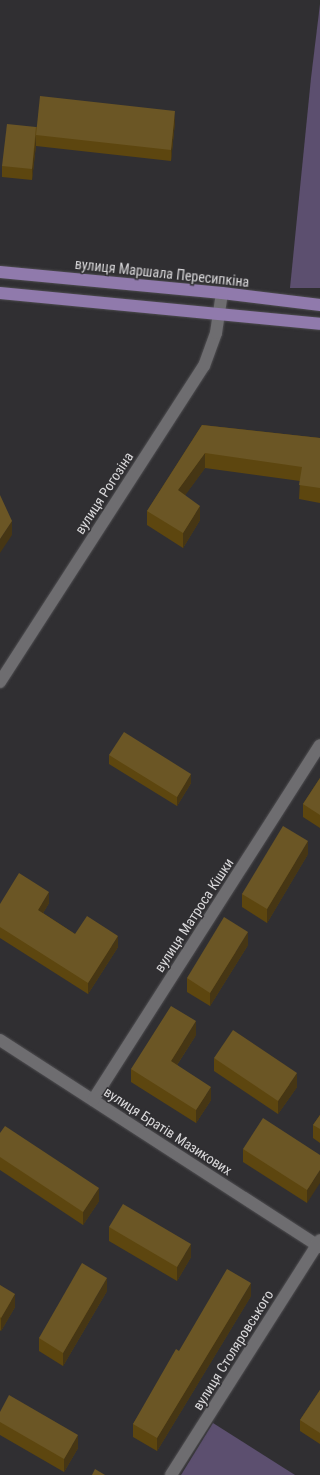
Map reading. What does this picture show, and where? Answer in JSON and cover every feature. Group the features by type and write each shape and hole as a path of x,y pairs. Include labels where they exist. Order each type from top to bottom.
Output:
{"main road":[{"name":"вулиця Маршала Пересипкіна","path":"0,272 222,293 320,305"},
{"path":"0,293 320,324"}],"street":[{"name":"вулиця Рогозіна","path":"0,682 204,366 213,345 222,293"},
{"name":"вулиця Матроса Кішки","path":"93,1100 320,745"},
{"name":"вулиця Братів Мазикових","path":"0,1040 319,1244"},
{"name":"вулиця Столяровського","path":"171,1475 319,1244"}],"shaded area":[{"path":"320,4 320,288 290,288 311,78"},
{"path":"213,1423 295,1475 181,1475"}],"building":[{"path":"40,96 175,111 171,150 36,135"},
{"path":"7,124 36,127 32,169 2,166"},
{"path":"202,425 320,438 320,488 299,485 302,467 205,453 178,490 200,506 183,533 147,511"},
{"path":"0,495 12,521 0,539"},
{"path":"124,732 191,774 177,797 109,755"},
{"path":"320,778 320,815 303,804"},
{"path":"283,826 308,841 267,909 242,894"},
{"path":"19,873 49,892 38,910 75,934 87,916 118,936 88,983 0,927 0,904"},
{"path":"224,917 248,932 210,993 187,978"},
{"path":"171,1006 196,1021 171,1061 211,1087 196,1110 131,1069"},
{"path":"233,1030 297,1073 278,1101 214,1058"},
{"path":"320,1115 320,1129 313,1125"},
{"path":"263,1118 320,1155 320,1170 307,1190 243,1149"},
{"path":"5,1126 99,1188 83,1212 0,1157 0,1133"},
{"path":"123,1204 191,1244 177,1267 109,1227"},
{"path":"82,1263 107,1278 63,1353 39,1338"},
{"path":"227,1269 251,1283 157,1438 133,1424 176,1349 179,1351"},
{"path":"0,1285 15,1294 1,1318 0,1317"},
{"path":"320,1390 320,1433 300,1420"},
{"path":"9,1395 78,1435 64,1459 0,1422 0,1412"},
{"path":"95,1469 105,1475 92,1475"}]}
